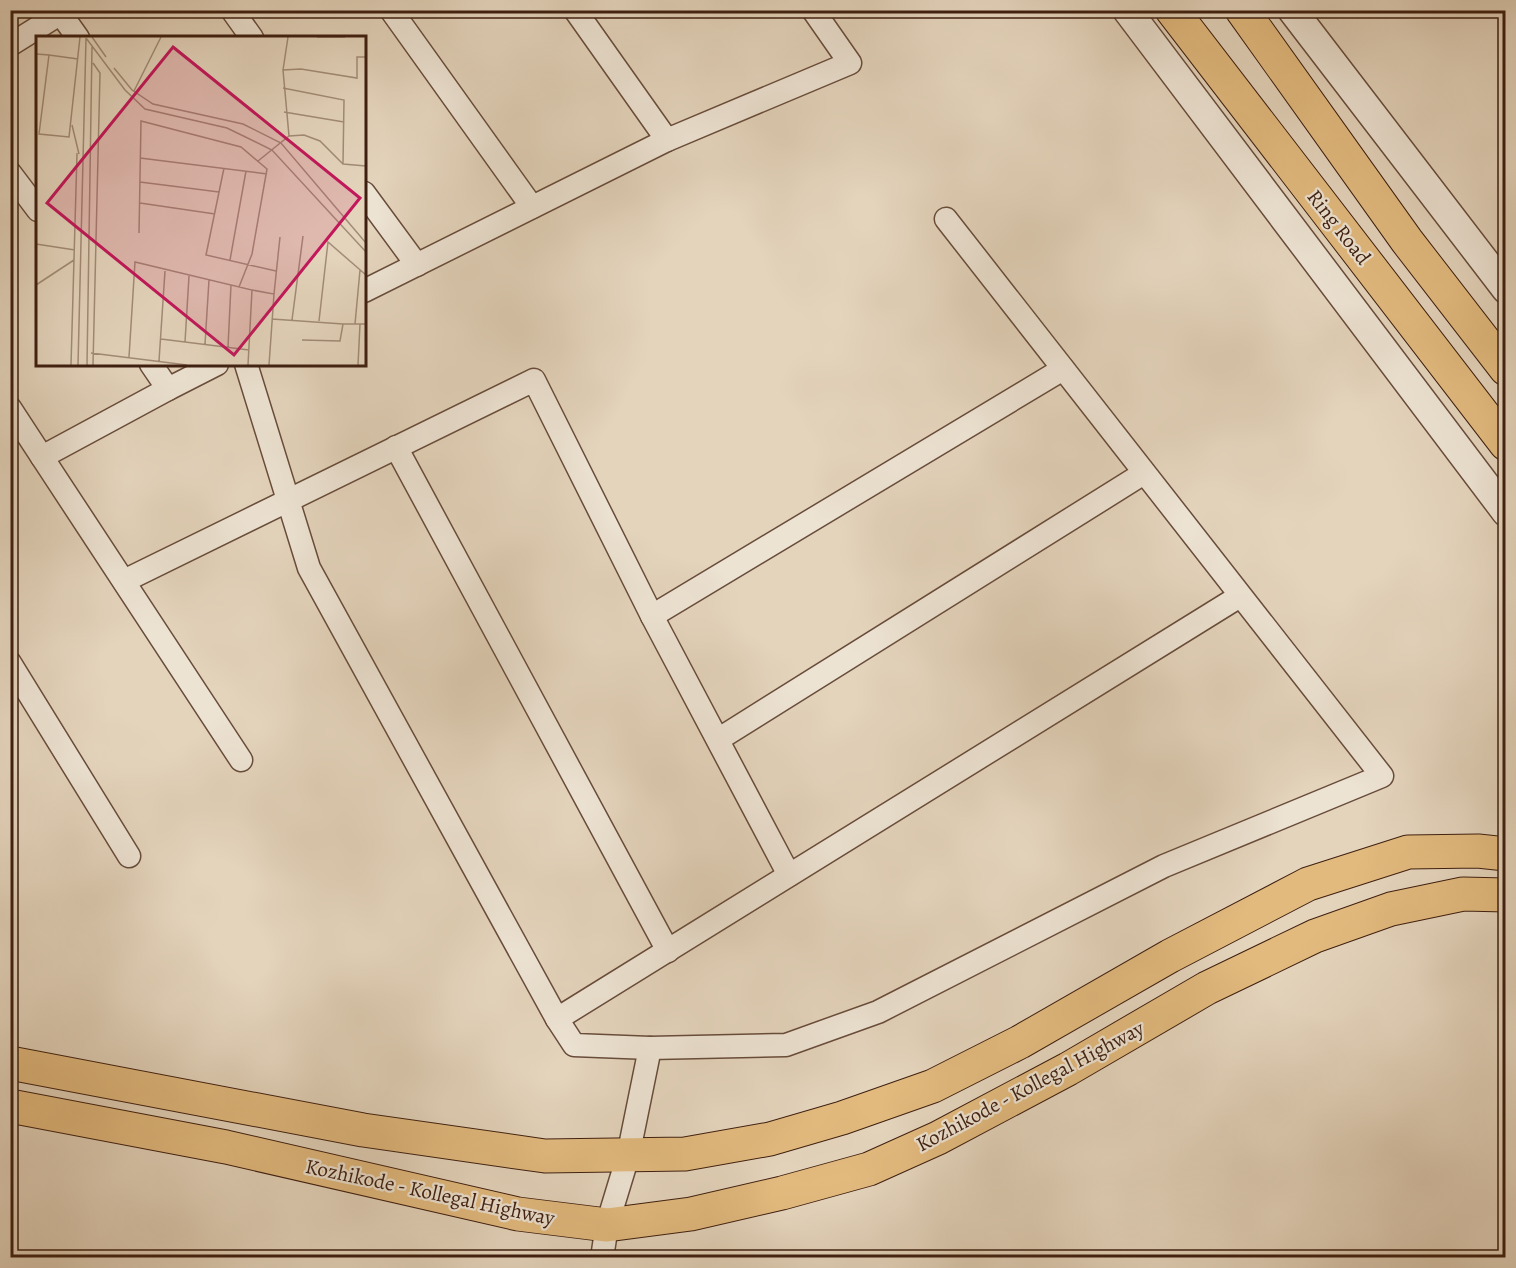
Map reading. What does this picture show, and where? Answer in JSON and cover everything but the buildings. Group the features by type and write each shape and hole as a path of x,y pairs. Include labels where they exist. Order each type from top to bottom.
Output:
{"highway":[{"name":"Ring Road","path":"1172,10 1506,444"},
{"path":"1242,10 1407,241 1501,358"},
{"name":"Kozhikode - Kollegal Highway","path":"10,1063 375,1132 545,1156 686,1154 770,1139 842,1118 933,1086 1020,1042 1170,956 1308,884 1408,852 1478,851 1506,854"},
{"name":"Kozhikode - Kollegal Highway","path":"10,1106 226,1147 518,1214 607,1225 691,1214 782,1193 868,1169 992,1112 1207,988 1315,936 1391,909 1463,894 1506,895"}],"street":[{"path":"232,10 251,36"},
{"path":"391,10 532,207"},
{"path":"575,10 667,140"},
{"path":"366,290 667,140 850,63 813,10"},
{"path":"1127,10 1506,512"},
{"path":"1292,10 1506,289"},
{"path":"10,45 63,12 77,36"},
{"path":"10,173 36,207"},
{"path":"366,196 417,265"},
{"path":"247,366 309,568 557,1019 574,1045 650,1048 786,1045 878,1012 1164,866 1382,776 946,219"},
{"path":"152,366 168,389"},
{"path":"42,457 213,366"},
{"path":"652,616 1063,369"},
{"path":"124,581 534,380 652,616 789,875"},
{"path":"10,408 242,760"},
{"path":"396,447 668,951"},
{"path":"719,739 1144,473"},
{"path":"557,1019 1240,596"},
{"path":"10,663 129,856"},
{"path":"602,1257 607,1225 628,1156 650,1048"}]}
